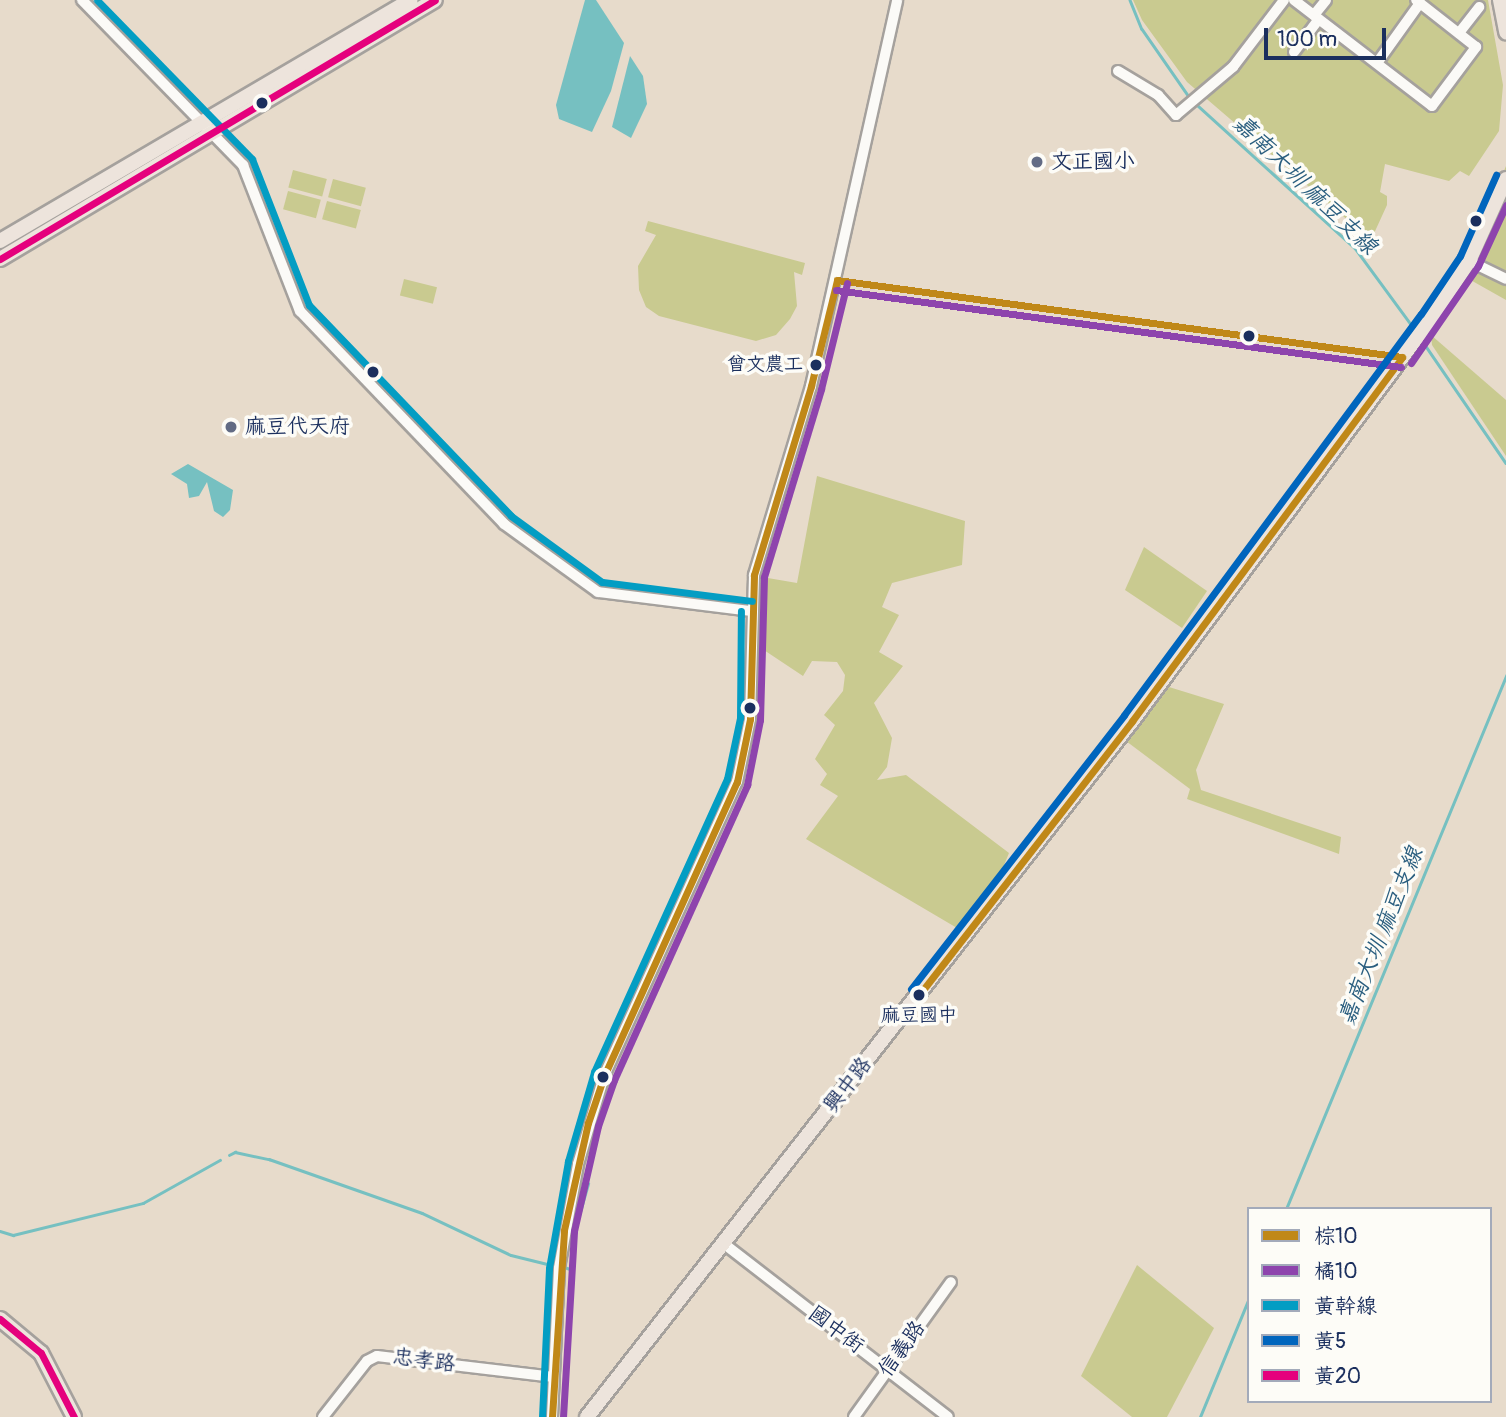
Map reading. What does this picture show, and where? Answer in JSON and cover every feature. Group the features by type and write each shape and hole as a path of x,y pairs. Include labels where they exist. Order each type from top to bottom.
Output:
{"main road":[{"path":"0,259 410,0"},
{"path":"0,241 435,0"},
{"path":"1500,0 1506,32"},
{"name":"興中路","path":"587,1417 1100,762 1430,320 1469,261 1506,179"},
{"path":"0,1319 41,1353 74,1417"}],"street":[{"path":"82,0 243,165 300,311 504,524 598,592 751,611"},
{"path":"552,1417 552,1377 564,1230 580,1154 604,1076 737,782 750,719 751,611 757,560 811,386 837,280 897,0"},
{"path":"1118,71 1158,95 1176,115 1210,90 1284,0"},
{"path":"1294,0 1432,106 1476,47 1418,2 1377,63"},
{"path":"1294,52 1326,0"},
{"path":"1459,33 1479,7"},
{"path":"1469,261 1506,279"},
{"name":"國中街","path":"723,1243 948,1417"},
{"name":"信義路","path":"855,1417 951,1282"},
{"name":"忠孝路","path":"323,1417 367,1361 377,1356 552,1377"}],"green space":[{"path":"1133,0 1488,0 1503,85 1499,131 1469,176 1460,171 1449,181 1385,164 1380,192 1387,196 1387,205 1371,240 1187,82 1142,20"},
{"path":"1506,166 1506,300 1451,269 1490,205"},
{"path":"293,170 327,179 322,196 288,187"},
{"path":"333,179 366,188 361,206 328,197"},
{"path":"288,191 321,200 316,218 283,209"},
{"path":"327,201 361,210 356,228 322,219"},
{"path":"648,221 805,263 802,275 794,272 797,306 790,319 776,335 756,341 659,316 646,307 639,290 638,266 656,235 645,231"},
{"path":"404,279 437,287 433,304 400,295"},
{"path":"1431,335 1506,400 1506,456 1432,345"},
{"path":"817,476 965,521 962,565 892,583 882,607 899,615 879,652 903,666 874,703 892,738 887,767 877,780 906,775 1009,853 974,938 806,839 838,796 820,785 827,774 815,759 835,725 824,715 843,691 845,675 837,662 812,661 803,676 758,646 757,576 797,583"},
{"path":"1144,547 1207,591 1182,628 1125,590"},
{"path":"1169,687 1224,704 1196,770 1201,790 1341,837 1339,854 1187,799 1190,789 1126,741"},
{"path":"1137,1265 1214,1328 1167,1417 1132,1417 1081,1376"}],"water":[{"path":"585,0 596,0 624,43 611,91 592,132 559,119 556,105"},
{"path":"630,56 643,76 647,104 631,138 612,127"},
{"path":"188,464 233,490 230,510 223,517 214,511 207,482 199,496 189,498 187,484 171,474"}],"waterway":[{"name":"嘉南大圳 麻豆支線","path":"1130,0 1142,29 1190,98"},
{"name":"嘉南大圳 麻豆支線","path":"1195,103 1355,248 1416,331"},
{"name":"嘉南大圳 麻豆支線","path":"1421,339 1506,463"},
{"name":"嘉南大圳 麻豆支線","path":"1287,1207 1506,676"},
{"path":"229,1155 235,1152 269,1159 422,1213 511,1255 548,1264"},
{"path":"0,1231 13,1235 143,1203 220,1160"},
{"path":"564,1267 570,1269 576,1226 588,1184"},
{"name":"嘉南大圳 麻豆支線","path":"1200,1417 1247,1303"}],"transit line":[{"name":"黃幹線","path":"97,0 252,159 309,305 511,516 602,582 752,601"},
{"name":"黃20","path":"0,259 435,0"},
{"name":"黃5","path":"911,989 1124,715 1421,314 1460,256 1496,175"},
{"name":"橘10","path":"1411,363 1478,266 1506,205"},
{"name":"棕10","path":"837,280 1402,357"},
{"name":"棕10","path":"552,1417 564,1230 588,1123 604,1076 737,782 750,719 754,575 811,386 837,280"},
{"name":"橘10","path":"563,1417 574,1231 598,1126 614,1080 747,785 760,720 764,577 821,389 847,283"},
{"name":"橘10","path":"836,290 1401,367"},
{"name":"棕10","path":"919,995 1132,721 1402,357"},
{"name":"黃幹線","path":"542,1417 549,1268 568,1161 594,1072 727,779 740,718 741,611"},
{"name":"黃20","path":"0,1319 41,1353 74,1417"}],"place":[{"name":"文正國小","path":"1037,162"},
{"name":"曾文農工","path":"816,365"},
{"name":"麻豆代天府","path":"231,427"},
{"name":"麻豆國中","path":"919,995"}]}
